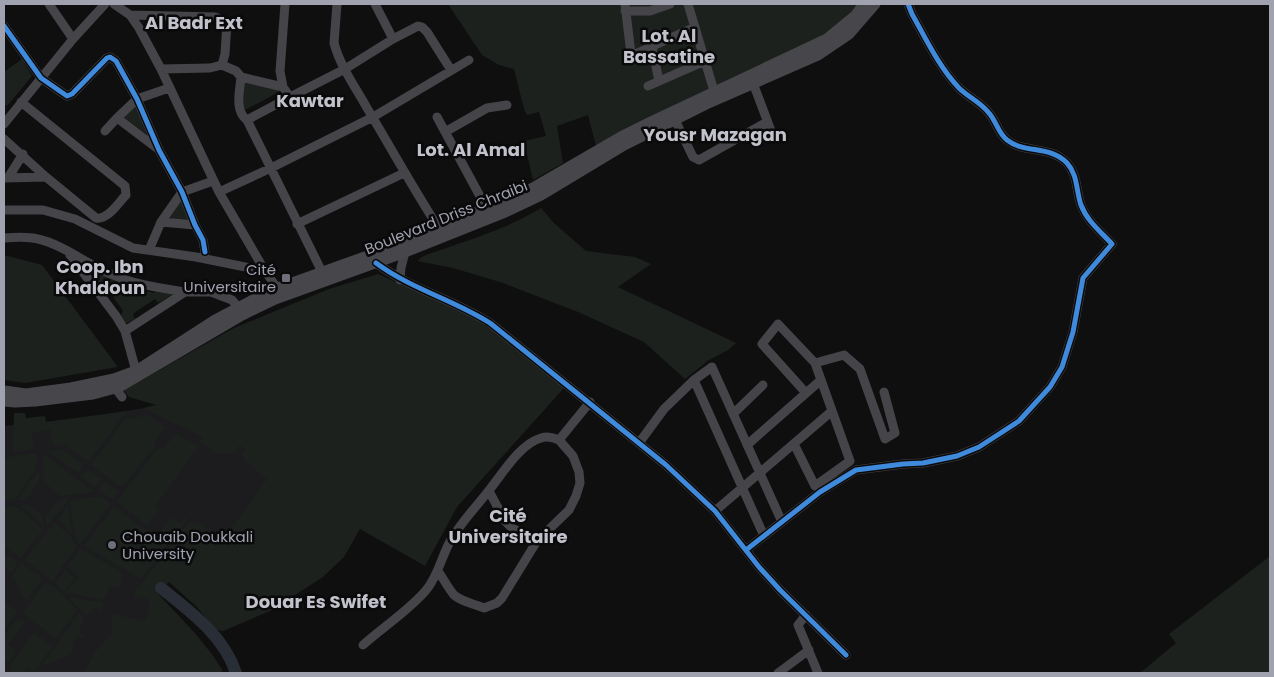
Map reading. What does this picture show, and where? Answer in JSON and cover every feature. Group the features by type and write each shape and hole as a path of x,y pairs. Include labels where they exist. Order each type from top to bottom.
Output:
{"main road":[{"name":"Boulevard Driss Chraibi","path":"4,391 26,394 71,388 114,379 136,370 199,329 238,307 322,272 401,244 533,188 714,92 827,39 855,16 864,4"},
{"name":"Boulevard Driss Chraibi","path":"622,141 675,120 818,55 834,46 849,34 875,4"},
{"name":"Boulevard Driss Chraibi","path":"4,401 35,402 119,392 129,382 242,315 275,291 376,263 477,224 541,195 605,151"}],"street":[{"path":"49,4 74,38"},
{"path":"5,121 104,4"},
{"path":"114,4 130,15 139,28 161,68 213,181 275,291"},
{"path":"284,4 280,71 283,87 290,96"},
{"path":"337,4 334,43 345,69 404,173 438,227"},
{"path":"375,4 393,40"},
{"path":"670,4 650,12 625,7 630,54 633,55 695,27"},
{"path":"688,4 714,92"},
{"path":"746,550 820,492 856,470 895,464 923,464 956,456 979,447 1019,421 1050,387 1062,367 1073,332 1083,278 1112,244 1086,216 1074,172 1066,162 1054,153 1021,147 1008,140 1002,134 990,113 960,89 947,74 908,4"},
{"path":"130,15 215,16 226,20 228,25 222,65"},
{"path":"4,26 41,78 69,96 101,63 110,57 116,61 137,99 159,150 182,192 203,240 205,252"},
{"path":"247,120 345,69 412,29 422,27 428,32 451,70"},
{"path":"652,47 659,81"},
{"path":"219,192 373,117 469,60"},
{"path":"648,86 705,61"},
{"path":"161,68 210,68 222,65 236,71 242,77 283,87"},
{"path":"242,77 241,114 247,120 322,272"},
{"path":"754,83 773,136"},
{"path":"106,131 137,99 169,88"},
{"path":"4,139 96,218 100,219 106,216 126,195 124,186 21,102"},
{"path":"446,132 487,108 508,105"},
{"path":"437,116 487,209"},
{"path":"117,118 159,150"},
{"path":"675,120 693,157 699,160 767,122"},
{"path":"6,178 22,154"},
{"path":"297,224 404,173"},
{"path":"6,178 46,177"},
{"path":"149,250 161,222 182,192 213,181"},
{"path":"4,210 32,209 55,213 75,219 133,248 196,257 265,271"},
{"path":"161,222 195,225"},
{"path":"4,238 29,237 38,239 112,275 139,284 185,292 212,292 232,300 238,307"},
{"path":"68,252 125,331 136,370"},
{"path":"400,280 405,252"},
{"path":"376,263 400,280 470,310 490,323 666,465 716,511 780,590 846,655"},
{"path":"86,276 95,266"},
{"path":"125,331 185,292"},
{"path":"794,444 815,486 850,461 815,363 778,324 762,344 806,393"},
{"path":"815,363 844,355 860,369 885,439 895,433 884,392"},
{"path":"639,443 664,409 694,380 712,367 782,522"},
{"path":"694,380 764,536"},
{"path":"747,445 821,380"},
{"path":"732,414 763,385"},
{"path":"559,440 590,402"},
{"path":"716,511 832,411"},
{"path":"363,644 420,598 438,571 451,540 461,524 510,463 526,447 541,438 559,440 576,462 580,472 580,483 569,510 537,540 502,598 491,606 484,608 456,596 438,571"},
{"path":"489,491 505,521 512,528 537,540"},
{"path":"806,615 798,625 818,673"},
{"path":"778,673 809,650"}],"shaded area":[{"path":"448,4 858,4 841,23 819,40 596,146 588,115 557,126 563,163 533,180 524,141 546,136 539,112 527,115 514,69 499,65 482,55"},
{"path":"22,59 32,76 8,105 4,106 4,72"},
{"path":"244,82 278,89 279,92 243,111 241,110"},
{"path":"136,105 148,135 123,117"},
{"path":"181,199 189,221 168,219"},
{"path":"541,208 554,223 586,251 635,257 651,264 618,287 736,343 728,350 709,360 685,379 644,342 578,312 500,282 453,268 418,261 426,255 499,229"},
{"path":"4,255 42,265 118,367 25,383 4,380"},
{"path":"95,270 127,283 128,287 154,293 173,294 158,303 155,299 134,313 135,319 125,324 120,317 123,311 110,292 105,294 93,279 92,273"},
{"path":"378,274 468,314 493,331 564,388 457,507 425,566 360,529 344,557 323,577 270,611 223,631 215,630 197,607 169,582 156,592 200,639 223,671 215,673 84,673 95,652 112,633 112,613 141,621 146,619 150,605 147,599 133,595 188,523 192,522 196,525 198,522 223,540 267,479 245,461 242,453 245,449 239,446 233,454 216,453 200,442 203,437 143,408 156,405 129,397 124,391 234,328 329,289"},
{"name":"Chouaib Doukkali University","path":"157,406 215,432 287,473 263,513 156,592 195,633 223,671 215,673 4,673 4,426 85,418"},
{"path":"127,411 89,462 64,444 53,446 50,429 32,433 34,449 13,452 14,413 25,413 26,418 45,416 46,422"},
{"path":"148,415 165,427 154,442 157,444 124,485 120,486 92,466 92,464 125,419"},
{"path":"175,433 199,446 155,506 160,509 147,526 116,501 159,446 164,449"},
{"path":"61,449 84,465 78,473 47,451"},
{"path":"34,453 38,456 35,470 14,500 4,501 4,463 8,457"},
{"path":"45,455 94,492 60,496 44,482 43,456"},
{"path":"88,469 102,479 95,488 81,477"},
{"path":"39,470 39,482 26,500 17,500"},
{"path":"105,482 119,492 113,500 98,490"},
{"path":"101,496 109,502 109,506 80,544 75,537 70,503 74,500"},
{"path":"69,499 47,526 46,516 59,500"},
{"path":"28,504 42,515 44,526 19,505"},
{"path":"68,505 68,508 72,533 58,519"},
{"path":"15,506 43,529 21,558 4,546 4,507"},
{"path":"114,507 167,545 141,579 84,546"},
{"path":"170,517 180,524 185,517 187,519 170,541 158,534"},
{"path":"55,522 71,537 77,547 52,581 25,560"},
{"path":"80,549 117,569 122,574 118,588 110,586 104,600 65,592 80,577 67,567"},
{"path":"11,556 18,562 11,573 4,567 4,557"},
{"path":"1270,556 1270,673 1140,673 1176,643 1169,634"},
{"path":"21,563 41,577 41,581 27,600 22,595 15,580 11,577"},
{"path":"65,570 77,579 73,580 63,591 55,584"},
{"path":"45,582 55,587 77,610 56,639 23,613"},
{"path":"68,597 104,603 101,611 94,608 86,616"},
{"path":"4,602 18,612 4,630"},
{"path":"79,613 84,619 80,625 82,627 78,632 87,639 76,636 72,652 69,655 41,667"},
{"path":"17,619 25,622 8,645 16,651 9,662 4,661 4,636"},
{"path":"34,633 53,646 34,672 28,667 22,673 9,673 11,664"}],"waterway":[{"path":"161,588 195,616 215,636 231,660 236,673"}],"cycle path":[{"path":"746,550 820,492 856,470 923,463 957,456 979,447 1019,421 1050,387 1062,367 1073,332 1083,278 1112,244 1084,211 1079,200 1075,178 1067,163 1053,154 1022,147 1007,140 988,112 959,88 945,71 908,4"},
{"path":"4,26 41,78 67,96 72,94 107,58 110,57 116,61 137,99 159,150 182,192 203,240 205,252"},
{"path":"376,263 418,288 461,307 490,323 666,465 715,511 759,567 846,655"}],"place":[{"name":"Cité Universitaire","path":"286,278"},
{"name":"Chouaib Doukkali University","path":"112,545"}],"district":[{"name":"Al Badr Ext","path":"194,22"},
{"name":"Lot. Al Bassatine","path":"669,45"},
{"name":"Kawtar","path":"310,100"},
{"name":"Yousr Mazagan","path":"715,134"},
{"name":"Lot. Al Amal","path":"471,149"},
{"name":"Coop. Ibn Khaldoun","path":"100,276"},
{"name":"Cité Universitaire","path":"508,525"},
{"name":"Douar Es Swifet","path":"316,601"}]}
